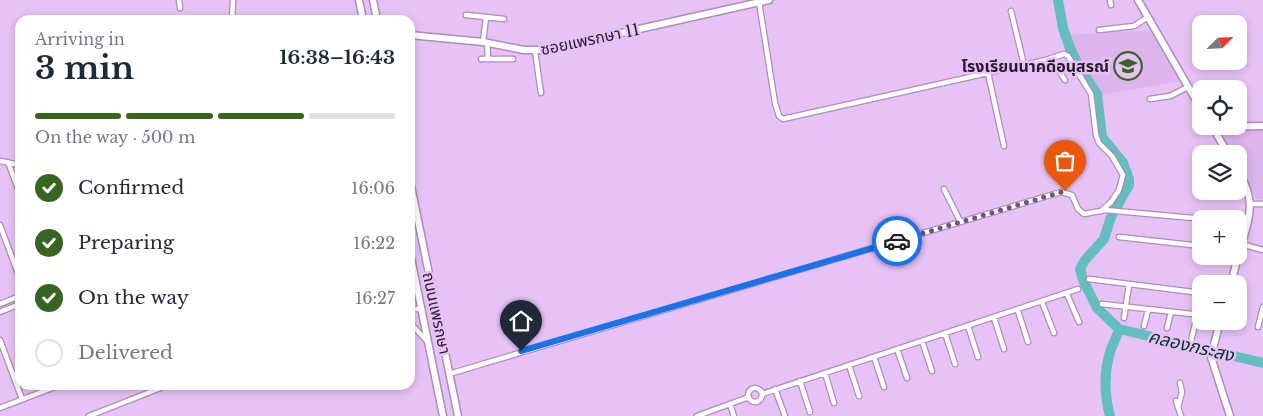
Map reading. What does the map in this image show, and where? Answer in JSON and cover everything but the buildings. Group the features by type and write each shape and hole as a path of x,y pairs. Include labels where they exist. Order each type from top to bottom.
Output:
{"street":[{"path":"179,0 180,8"},
{"path":"232,15 233,0"},
{"path":"359,0 362,15"},
{"path":"373,0 376,15"},
{"name":"ซอยแพรกษา 11","path":"415,35 485,42 535,51 559,48 769,0"},
{"path":"1138,0 1192,94"},
{"path":"759,2 772,85 780,118 1024,65 1064,54 1068,56 1091,94 1096,135 1099,143 1111,154 1122,172 1123,181 1119,190 1103,210"},
{"path":"1011,12 1024,65"},
{"path":"466,15 504,19"},
{"path":"486,17 485,42 488,59"},
{"path":"1099,30 1134,26 1148,17"},
{"path":"535,51 541,93"},
{"path":"481,59 513,59"},
{"path":"1046,60 1054,64 1065,80"},
{"path":"988,73 1004,146"},
{"path":"1150,99 1170,96 1188,87"},
{"path":"1247,126 1263,126"},
{"path":"0,161 15,164"},
{"path":"8,162 15,181"},
{"path":"1247,188 1251,204 1247,222"},
{"path":"944,189 960,221"},
{"path":"449,374 1065,191 1072,195 1078,209 1084,214 1103,210 1192,218"},
{"path":"1251,204 1263,204"},
{"name":"ถนนแพรกษา","path":"415,206 458,416"},
{"path":"0,225 15,266"},
{"path":"1119,237 1192,245"},
{"path":"1247,246 1263,250"},
{"path":"1089,279 1192,292"},
{"name":"ถนนแพรกษา","path":"415,280 443,416"},
{"path":"1124,318 1129,285"},
{"path":"749,397 751,400 758,401 762,394 775,389 1018,311 1078,289"},
{"path":"1067,294 1079,322"},
{"path":"0,304 15,298"},
{"path":"1042,302 1054,333"},
{"path":"1102,304 1192,314"},
{"path":"0,310 15,307"},
{"path":"1258,327 1263,307"},
{"path":"415,309 421,309"},
{"path":"1144,326 1148,310"},
{"path":"1018,311 1028,342"},
{"path":"1168,328 1171,312"},
{"path":"994,318 1004,349"},
{"path":"968,326 978,357"},
{"path":"415,328 428,342"},
{"path":"1191,341 1194,330"},
{"path":"1218,330 1211,357 1230,416"},
{"path":"945,334 955,364"},
{"path":"0,340 15,381"},
{"path":"922,341 932,371"},
{"path":"898,349 907,378"},
{"path":"874,357 884,387"},
{"path":"849,365 859,396"},
{"path":"825,373 834,403"},
{"path":"800,381 810,412"},
{"path":"1178,408 1182,392 1180,383"},
{"path":"749,397 748,394 752,389 759,390 762,394"},
{"path":"775,389 784,416"},
{"path":"18,390 22,400"},
{"path":"0,408 44,390"},
{"path":"89,416 155,390"},
{"path":"697,416 707,414 749,397"},
{"path":"1176,401 1181,416"},
{"path":"730,404 734,416"}],"shaded area":[{"name":"โรงเรียนนาคดีอนุสรณ์","path":"1153,30 1181,81 1101,95 1081,61 1070,35"},
{"path":"1247,129 1263,129 1263,199 1256,199 1247,180 1247,145 1228,145 1222,135 1247,135"}],"waterway":[{"path":"1058,0 1063,28 1070,48 1097,94 1102,137 1123,163 1129,179 1129,185 1111,217 1104,239 1085,260 1080,269 1083,280 1097,308 1119,329"},
{"name":"คลองกระสง","path":"1119,329 1263,363"},
{"path":"1110,416 1106,394 1106,371 1110,352 1119,329"}],"way so far":[{"path":"897,241 1065,191"}],"place":[{"name":"โรงเรียนนาคดีอนุสรณ์","path":"1128,66"}],"route":[{"path":"521,351 897,241"}]}
